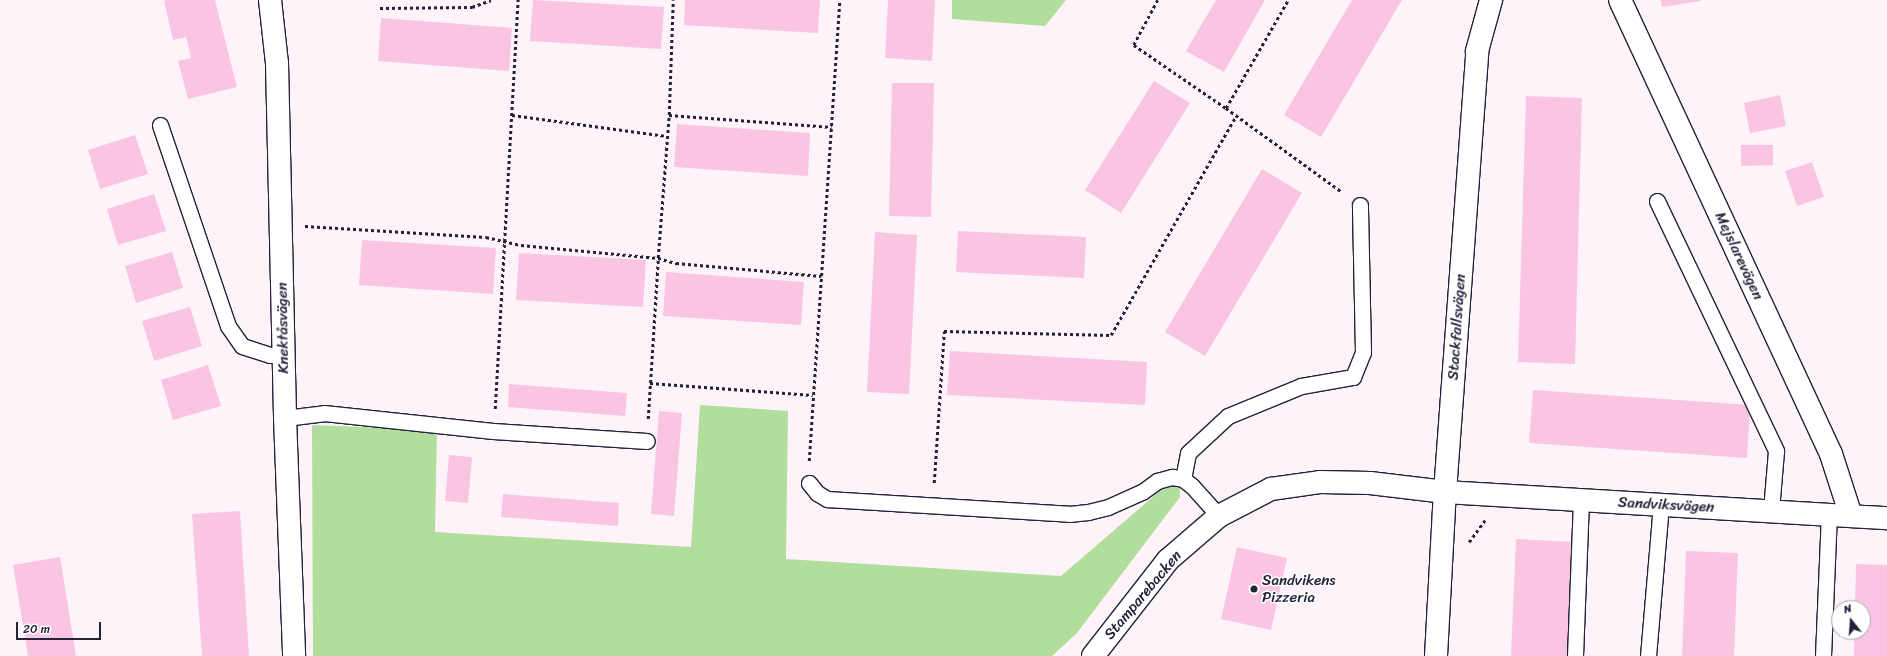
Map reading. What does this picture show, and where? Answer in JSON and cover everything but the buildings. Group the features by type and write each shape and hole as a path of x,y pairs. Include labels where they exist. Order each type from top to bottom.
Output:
{"street":[{"name":"Knektåsvägen","path":"270,0 277,63 285,418 294,656"},
{"name":"Stackfallsvägen","path":"1436,656 1445,492 1477,51 1491,0"},
{"name":"Mejslarevägen","path":"1620,0 1831,454 1851,516"},
{"name":"Stamparebacken","path":"1093,656 1168,560 1219,516 1271,489 1320,482 1370,483 1445,492"},
{"name":"Sandviksvägen","path":"1445,492 1887,518"}],"lane":[{"path":"160,126 228,326 242,346 270,355 284,354"},
{"path":"1657,201 1776,451 1771,511"},
{"path":"1183,479 1188,453 1228,416 1301,386 1353,377 1363,352 1360,205"},
{"path":"285,418 324,412 493,431 647,441"},
{"path":"809,483 817,493 827,499 1068,514 1088,512 1108,507 1136,495 1156,481 1172,477 1183,479 1192,486 1219,516"},
{"path":"1575,656 1581,500"},
{"path":"1648,656 1661,505"},
{"path":"1823,656 1829,514"}],"path":[{"path":"380,8 472,7 491,0"},
{"path":"493,431 518,0"},
{"path":"647,441 658,258 668,136 673,0"},
{"path":"809,483 808,465 840,0"},
{"path":"1158,0 1134,45 1226,108 1360,205"},
{"path":"1226,108 1288,0"},
{"path":"669,114 832,127"},
{"path":"512,115 668,136"},
{"path":"932,505 944,331 1111,335 1236,116"},
{"path":"281,224 486,237 505,242 554,248 658,258 676,263 822,276"},
{"path":"650,383 813,395"},
{"path":"1468,547 1469,541 1475,531 1494,513 1505,495"}],"green space":[{"path":"952,0 1066,0 1045,26 952,19"},
{"path":"700,405 788,411 786,559 1061,576 1169,483 1180,488 1180,497 1077,633 1052,656 313,656 312,425 437,430 435,532 691,547"}],"place":[{"name":"Sandvikens Pizzeria","path":"1254,589"}]}
